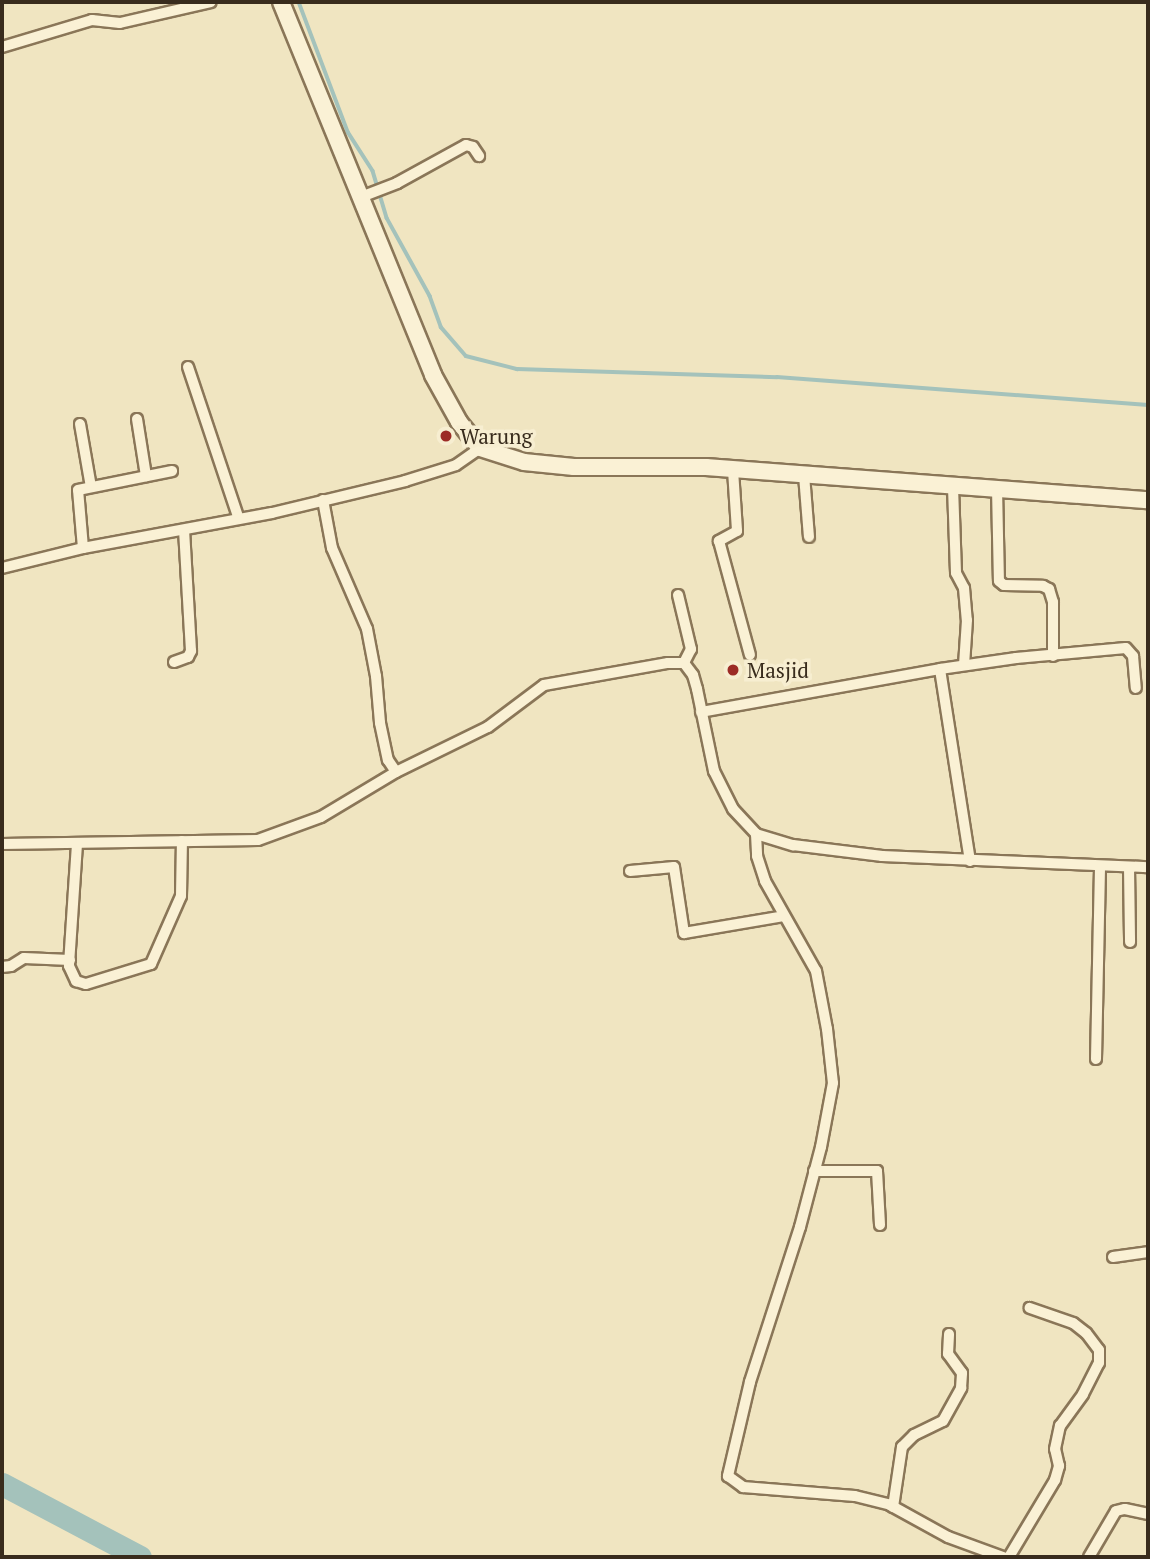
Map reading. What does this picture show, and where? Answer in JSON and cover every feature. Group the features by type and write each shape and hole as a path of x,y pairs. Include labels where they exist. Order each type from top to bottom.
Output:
{"street":[{"path":"2,47 92,20 120,23 211,2"},
{"path":"281,2 367,195 433,375 459,422 480,448 524,462 561,466 733,470 1148,499"},
{"path":"367,195 466,145 473,146 479,156"},
{"path":"188,367 239,519"},
{"path":"137,419 146,477"},
{"path":"80,424 91,487"},
{"path":"2,568 83,548 184,531 323,500 456,466 480,448"},
{"path":"733,470 737,531 720,538 719,545 750,655"},
{"path":"83,548 78,490 172,471"},
{"path":"804,475 809,537"},
{"path":"953,487 956,573 964,588 967,620 964,665"},
{"path":"997,488 999,581 1004,585 1043,586 1049,589 1054,602 1053,656"},
{"path":"323,500 332,548 367,629 384,745 388,760 396,772"},
{"path":"174,662 187,657 191,651 184,531"},
{"path":"678,594 691,649 684,663"},
{"path":"701,712 964,665 1130,649 1136,670 1136,688"},
{"path":"2,844 182,841 243,843 276,835 321,817 396,772 488,727 544,685 668,663 684,663"},
{"path":"684,663 693,676 720,787 733,809 756,834 793,845 843,852 970,861 1148,867"},
{"path":"940,669 970,861"},
{"path":"756,834 760,867 816,971 832,1066 832,1098 814,1171 747,1394 728,1476 743,1487 855,1496 893,1507 948,1537 1003,1557"},
{"path":"77,844 70,960 72,976 86,984 150,966 180,902 182,841"},
{"path":"630,871 674,867 684,933 784,916"},
{"path":"1096,1059 1100,867"},
{"path":"1129,867 1130,942"},
{"path":"2,967 24,958 70,960"},
{"path":"814,1171 877,1171 880,1225"},
{"path":"1113,1257 1148,1252"},
{"path":"1009,1557 1055,1480 1059,1466 1055,1450 1060,1426 1083,1394 1098,1363 1099,1350 1086,1333 1073,1323 1030,1308"},
{"path":"893,1507 902,1447 914,1435 943,1421 961,1388 962,1373 948,1353 949,1334"},
{"path":"1089,1557 1116,1511 1125,1509 1148,1514"}],"waterway":[{"path":"299,2 348,132 373,171 387,218 430,296 441,327 466,356 517,369 777,377 1148,405"},
{"path":"2,1484 140,1557"}],"place":[{"name":"Warung","path":"446,436"},
{"name":"Masjid","path":"733,670"}]}
